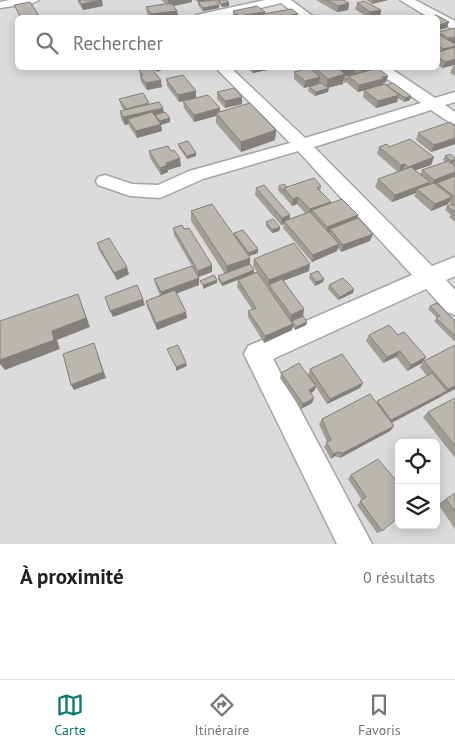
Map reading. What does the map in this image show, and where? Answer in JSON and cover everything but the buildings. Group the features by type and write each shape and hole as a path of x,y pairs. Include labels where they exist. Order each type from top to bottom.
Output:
{"street":[{"path":"0,5 33,0"},
{"path":"213,15 280,0"},
{"path":"284,0 305,15"},
{"path":"406,0 434,15"},
{"path":"442,19 455,16"},
{"path":"442,19 455,26"},
{"path":"225,70 302,145 455,305"},
{"path":"385,70 455,119"},
{"path":"105,181 130,190 160,192 196,175 302,145 455,97"},
{"path":"355,544 257,354 455,266"}],"shaded area":[{"path":"0,0 455,0 455,544 0,544"}]}
